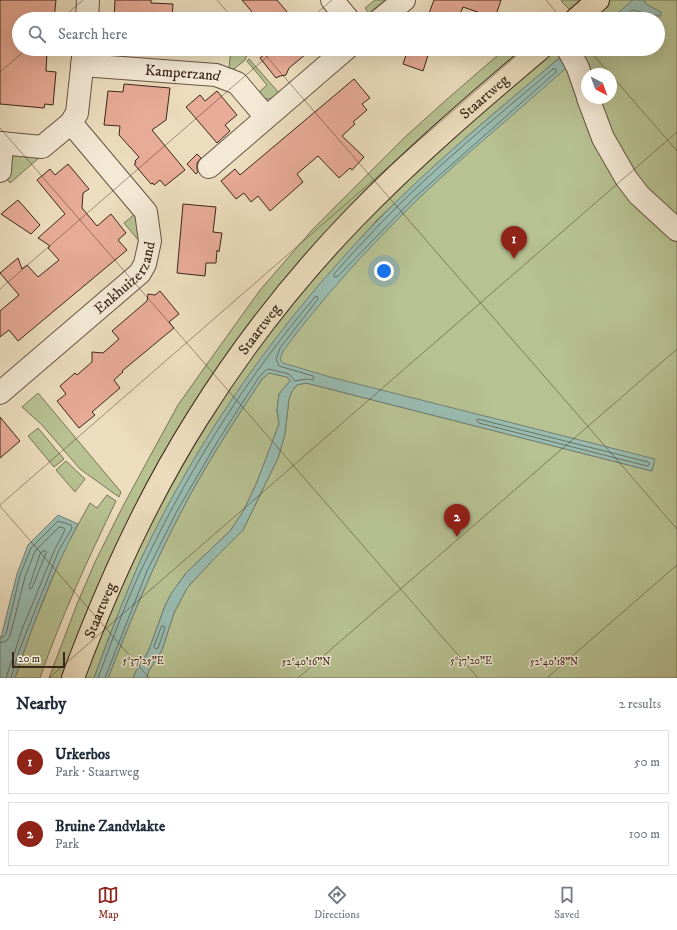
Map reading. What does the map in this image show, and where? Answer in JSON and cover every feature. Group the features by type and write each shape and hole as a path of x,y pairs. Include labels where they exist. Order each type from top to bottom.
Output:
{"main road":[{"path":"584,12 598,0"},
{"name":"Staartweg","path":"73,678 107,593 155,492 196,419 247,345 303,276 354,218 431,143 532,56"}],"street":[{"path":"87,12 88,0"},
{"path":"332,0 342,12"},
{"path":"389,12 404,0"},
{"path":"209,167 338,56"},
{"path":"572,56 581,77"},
{"path":"0,171 1,143 42,147 71,123 77,113 83,57"},
{"name":"Kamperzand","path":"83,57 216,75 237,83 266,117"},
{"path":"590,104 603,138 626,178 639,195 677,230"},
{"name":"Enkhuizerzand","path":"0,393 140,273 145,264 150,241 146,212 71,123"}],"green space":[{"path":"375,0 385,0 370,12 368,12 365,8"},
{"path":"586,0 572,12 561,1"},
{"path":"609,0 677,0 677,678 147,678 148,672 162,650 174,613 187,588 243,530 278,458 285,434 289,399 292,391 297,385 306,383 652,471 654,463 263,363 321,291 558,59 471,133 376,221 329,274 273,342 213,429 142,557 94,678 82,678 109,609 172,478 230,382 326,260 443,143 545,56 665,56 665,12 595,12"},
{"path":"230,56 247,56 245,60 234,69 229,68"},
{"path":"497,56 522,56 259,315 65,678 49,678 77,604 95,562 122,508 178,405 260,290 313,229 404,138"},
{"path":"249,59 280,94 274,98 266,99 257,94 267,85 247,61"},
{"path":"15,155 40,157 10,183 6,178 11,158"},
{"path":"135,214 138,218 140,242 124,223"},
{"path":"269,373 287,377 290,381 279,394 277,410 279,424 257,482 244,510 230,531 186,573 171,594 148,652 133,678 108,678 151,574 189,497 240,412 262,379"},
{"path":"38,393 121,492 119,497 80,469 42,425 22,407"},
{"path":"38,428 64,459 54,467 28,436"},
{"path":"66,461 85,479 75,492 56,470"},
{"path":"107,495 116,501 75,588 40,678 15,678 31,631 63,552 90,503 97,508"}],"water":[{"path":"633,0 644,0 646,4 661,12 641,12 632,10 630,12 619,12"},
{"path":"558,59 562,59 566,68 453,167 398,219 346,273 314,311 283,351 280,360 283,363 330,377 655,459 652,471 306,383 297,385 292,391 289,399 285,434 278,458 243,530 187,588 174,613 162,650 148,672 147,678 133,678 148,652 171,594 186,573 230,531 244,510 257,482 279,424 277,410 279,394 290,381 287,377 269,373 262,379 240,412 189,497 151,574 108,678 94,678 142,557 189,467 245,380 276,338 341,259 397,201 465,139"},
{"path":"58,515 78,524 43,600 15,678 0,678 0,641 17,574 28,545"}],"building":[{"path":"0,0 56,0 55,12 12,12 12,56 47,56 46,71 56,72 53,105 45,104 44,108 0,104"},
{"path":"115,0 151,0 151,3 173,4 172,12 114,12"},
{"path":"242,0 277,0 287,12 252,12"},
{"path":"434,0 501,0 497,12 478,12 463,7 461,12 430,12"},
{"path":"262,56 304,56 289,68 286,75 276,78 260,58"},
{"path":"406,56 428,56 423,71 403,64"},
{"path":"354,79 370,98 362,104 367,110 353,122 355,124 342,136 364,157 352,170 350,168 339,178 318,156 297,174 303,182 270,211 258,196 251,202 244,193 236,199 221,181 235,169 240,175"},
{"path":"124,84 170,88 166,120 152,130 185,170 165,186 160,180 154,185 153,183 151,184 134,164 139,157 119,135 120,126 104,125 108,91 123,92"},
{"path":"217,91 237,115 225,125 230,131 217,143 186,107 200,95 205,101"},
{"path":"197,154 201,158 197,163 198,172 196,174 187,164"},
{"path":"68,164 89,189 83,193 82,208 97,226 111,214 126,233 118,240 127,250 18,341 9,330 0,337 0,311 19,295 0,273 18,258 22,269 27,265 38,277 59,260 48,248 50,246 38,238 65,214 37,180 50,169 55,175"},
{"path":"18,200 40,225 31,234 1,214"},
{"path":"183,204 216,207 213,232 222,233 219,252 217,250 216,263 206,263 205,276 177,273"},
{"path":"160,291 179,314 169,322 174,328 122,371 123,372 114,380 120,388 92,412 95,415 79,428 57,401 66,394 60,386 75,373 77,375 92,362 92,352 103,353 119,339 112,331 147,301 148,294 155,295"},
{"path":"0,417 20,441 0,458"}],"place":[{"name":"Urkerbos","path":"514,259"},
{"name":"Bruine Zandvlakte","path":"457,537"}]}
